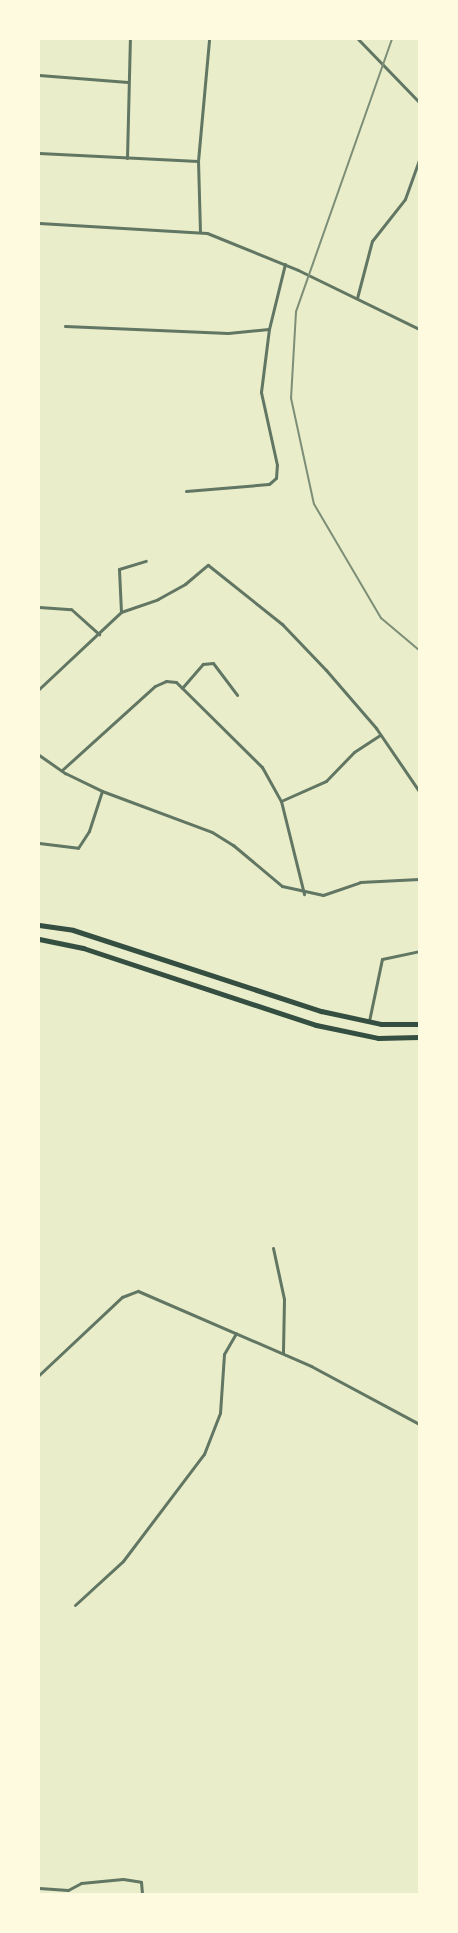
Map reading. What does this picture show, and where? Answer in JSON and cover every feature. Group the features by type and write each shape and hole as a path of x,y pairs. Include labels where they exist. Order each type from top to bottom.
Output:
{"main road":[{"path":"39,925 73,930 285,1002 381,1024 419,1024"},
{"path":"39,939 83,948 316,1025 378,1038 419,1037"},
{"path":"378,1038 381,1024"}],"street":[{"path":"127,158 130,39"},
{"path":"200,232 198,161 209,39"},
{"path":"358,39 376,61 419,102"},
{"path":"39,75 128,82"},
{"path":"39,153 198,161"},
{"path":"357,298 372,241 405,199 419,160"},
{"path":"39,223 161,233 200,232 285,264 419,329"},
{"path":"186,491 269,484 276,478 277,465 261,392 269,329 285,264"},
{"path":"65,326 228,333 269,329"},
{"path":"121,612 119,569 147,561"},
{"path":"39,689 121,612 158,599 185,584 203,566 211,566 282,624 349,694 419,791"},
{"path":"39,607 71,609 100,634"},
{"path":"182,688 207,662 213,663 237,694"},
{"path":"62,770 155,686 166,681 182,688 262,767 281,801 304,894"},
{"path":"281,801 326,781 354,752 380,734"},
{"path":"39,754 62,770 102,791 212,832 233,845 282,886 304,894 323,895 345,886 383,878 419,879"},
{"path":"39,843 78,848 89,831 102,791"},
{"path":"369,1022 382,958 419,951"},
{"path":"273,1248 284,1299 283,1353"},
{"path":"39,1375 82,1339 122,1297 138,1291 283,1353 419,1424"},
{"path":"75,1605 123,1561 204,1454 220,1413 224,1354 236,1333"},
{"path":"39,1888 68,1890 81,1883 123,1879 141,1882 142,1894"}],"railway":[{"path":"392,39 296,312 291,398 314,504 381,618 419,650"}]}
